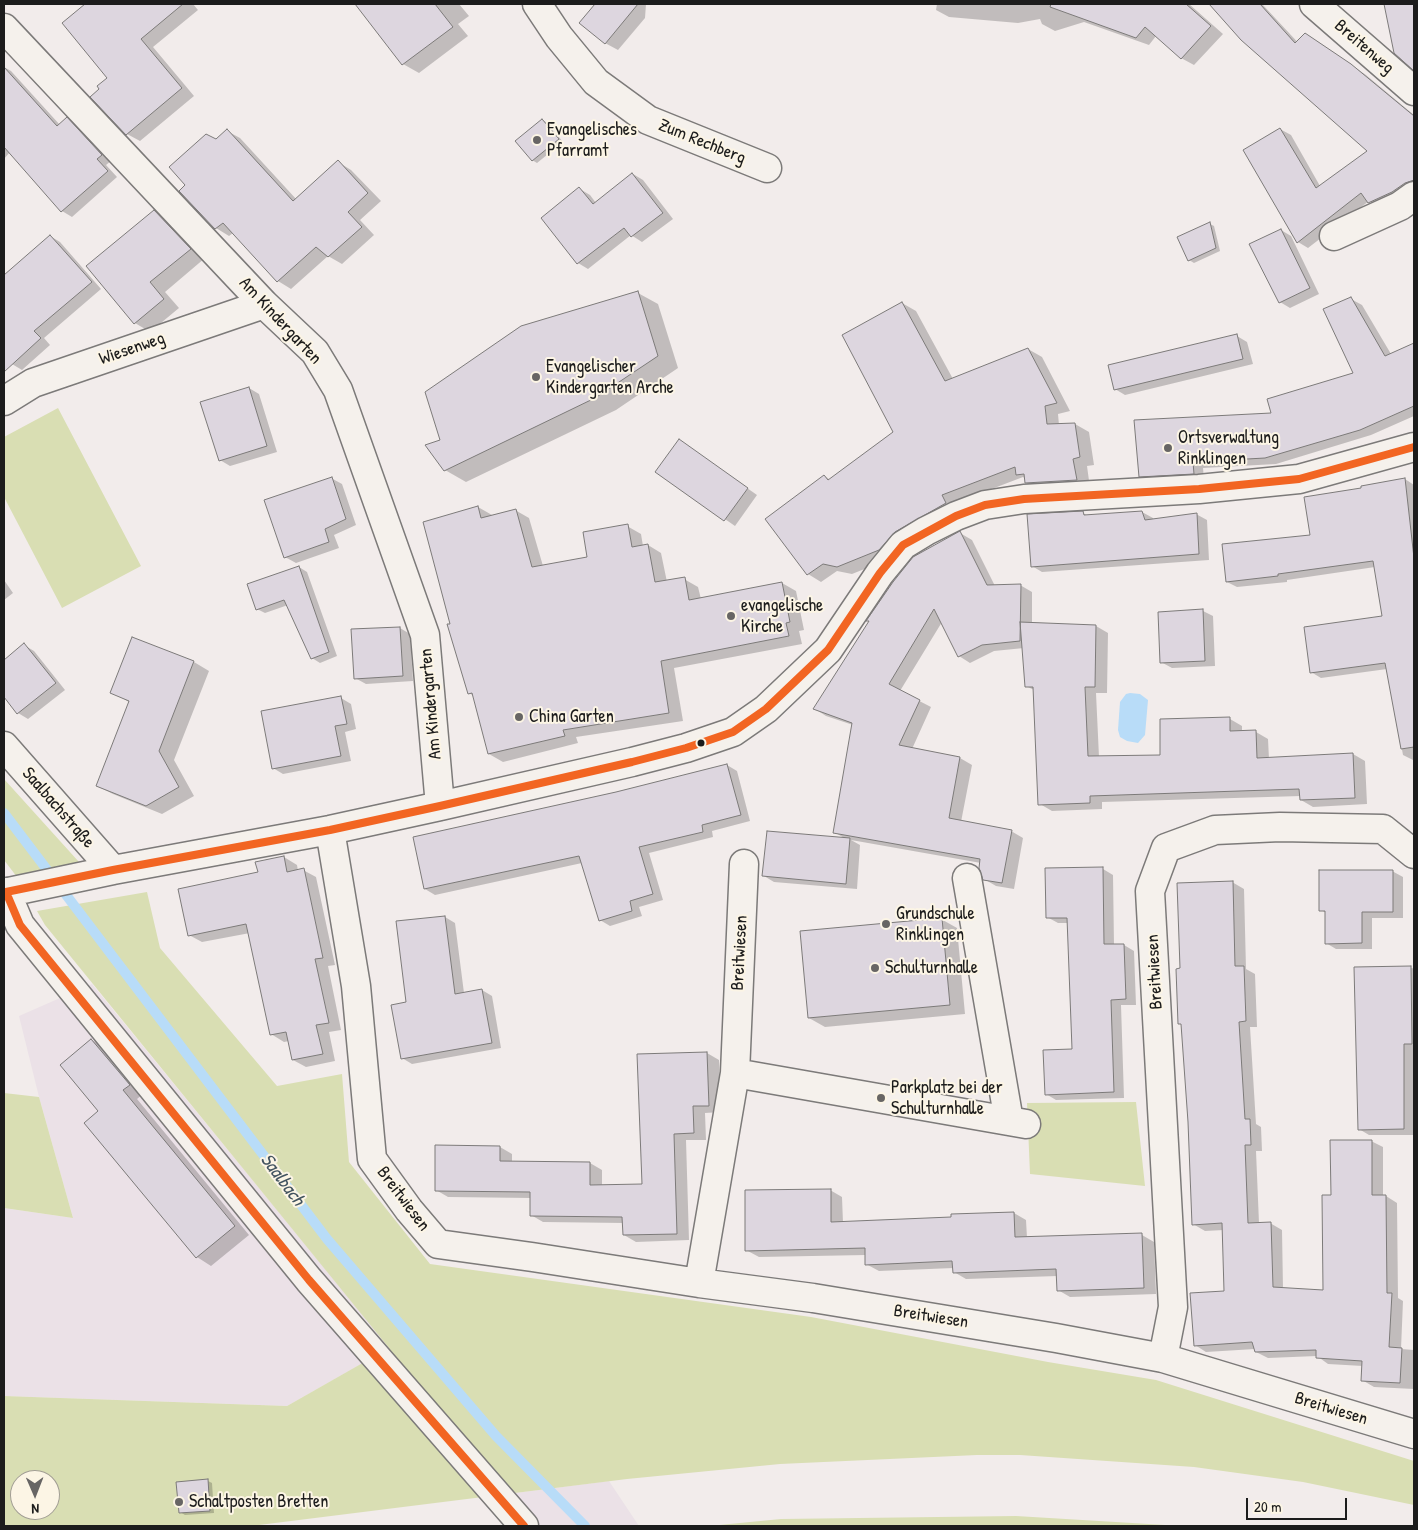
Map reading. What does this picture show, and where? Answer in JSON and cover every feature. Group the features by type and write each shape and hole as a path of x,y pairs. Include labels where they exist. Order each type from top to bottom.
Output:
{"street":[{"name":"Zum Rechberg","path":"537,4 559,37 596,82 648,120 767,168"},
{"name":"Breitenweg","path":"1314,4 1414,91"},
{"name":"Am Kindergarten","path":"4,28 264,304 315,352 338,390 425,635 440,806"},
{"path":"1334,236 1400,206 1414,196"},
{"name":"Wiesenweg","path":"4,401 33,383 264,304"},
{"path":"524,1526 309,1280 20,925 12,891 330,830 440,806 632,762 686,748 733,732 766,709 828,650 880,573 903,545 956,516 985,505 1024,499 1199,489 1299,479 1414,447"},
{"name":"Saalbachstraße","path":"4,746 106,872"},
{"name":"Breitwiesen","path":"1163,1358 1173,1307 1150,891 1166,848 1215,830 1280,827 1383,829 1414,854"},
{"name":"Breitwiesen","path":"330,830 356,986 372,1159 409,1210 438,1244 532,1256 699,1283 813,1298 1056,1338 1163,1358 1414,1434 1414,1428"},
{"name":"Breitwiesen","path":"699,1283 735,1073 744,864"},
{"path":"735,1073 1017,1122 967,878"}],"shaded area":[{"path":"92,984 390,1348 287,1406 4,1396 4,1208 73,1218 39,1097 19,1016"},
{"path":"609,1481 639,1526 504,1526 484,1497"}],"green space":[{"path":"58,408 141,566 62,608 4,497 4,437"},
{"path":"4,779 79,862 17,877 4,860"},
{"path":"147,892 160,948 277,1086 342,1074 349,1162 430,1264 811,1317 1048,1362 1156,1380 1414,1461 1414,1505 1303,1482 1194,1467 1020,1455 977,1455 780,1464 627,1479 251,1526 4,1526 4,1396 287,1406 389,1348 45,925 37,911"},
{"path":"4,1093 39,1097 73,1218 4,1208"},
{"path":"1136,1102 1145,1186 1030,1174 1027,1103"},
{"path":"1016,1516 1182,1526 709,1526 781,1519"}],"water":[{"path":"1126,694 1140,694 1148,700 1145,735 1138,743 1127,741 1120,737 1118,730 1120,702"}],"building":[{"path":"85,4 183,4 141,39 182,88 126,135 90,97 99,89 97,86 107,78 62,23"},
{"path":"355,4 435,4 453,27 402,65"},
{"path":"595,4 638,4 605,44 579,23"},
{"path":"1051,4 1186,4 1211,26 1181,59 1145,27 1136,38 1050,7"},
{"path":"1209,4 1260,4 1295,43 1305,33 1351,64 1414,116 1414,180 1368,203 1361,193 1297,243 1243,150 1280,128 1316,188 1367,151 1241,40"},
{"path":"1384,4 1414,4 1414,71 1394,53"},
{"path":"4,67 57,126 67,117 102,155 97,159 108,171 61,212 4,147"},
{"name":"Evangelisches Pfarramt","path":"542,119 559,139 532,161 515,141"},
{"path":"227,129 293,201 338,160 368,193 348,212 362,227 328,257 316,247 277,282 223,223 215,229 179,191 185,185 169,167 206,134 216,139"},
{"path":"632,173 663,213 631,237 624,228 577,264 541,218 579,187 593,204"},
{"path":"154,210 191,249 150,282 164,299 134,324 86,266"},
{"path":"1210,222 1216,248 1188,261 1177,237"},
{"path":"1281,229 1310,288 1279,303 1249,244"},
{"path":"50,235 92,282 34,331 41,338 4,372 4,275"},
{"name":"Evangelischer Kindergarten Arche","path":"638,291 658,356 595,398 444,471 425,445 440,440 425,392 521,326"},
{"path":"1351,297 1385,356 1414,343 1414,406 1360,430 1265,458 1193,462 1194,474 1139,477 1134,420 1271,413 1267,399 1353,373 1323,309"},
{"path":"902,302 945,381 1028,348 1057,403 1045,406 1047,424 1075,423 1080,457 1073,459 1077,480 1025,483 1024,474 1016,475 1015,467 942,495 946,503 895,532 879,550 837,567 823,564 807,575 765,519 824,475 828,480 893,432 842,335"},
{"path":"1237,334 1243,359 1114,390 1108,365"},
{"path":"249,387 267,446 219,461 200,402"},
{"path":"679,439 748,488 724,521 655,472"},
{"path":"332,477 346,519 325,529 329,542 284,558 264,500"},
{"path":"1405,478 1414,558 1414,747 1401,749 1385,663 1310,673 1304,627 1382,616 1373,561 1226,582 1222,544 1310,535 1304,497 1361,488 1361,486"},
{"path":"478,506 481,518 516,509 532,567 587,557 583,532 628,524 632,547 648,544 655,582 685,577 689,600 782,582 790,622 786,623 789,636 661,661 669,713 563,730 565,736 488,754 472,693 468,694 447,624 450,624 423,522"},
{"path":"1083,511 1084,515 1142,511 1145,520 1197,513 1199,554 1031,567 1027,514"},
{"path":"960,531 987,585 1021,584 1020,641 982,645 958,657 934,609 889,684 920,700 899,745 960,757 949,818 1012,830 1002,883 983,880 979,868 980,859 833,833 852,723 813,709 869,621 866,621 913,557"},
{"path":"299,566 329,652 311,659 284,600 256,610 247,584"},
{"path":"1203,609 1205,661 1160,663 1158,612"},
{"path":"1020,622 1096,625 1095,687 1085,687 1088,756 1160,755 1160,719 1230,717 1230,731 1256,730 1257,758 1353,753 1355,798 1300,800 1299,789 1090,796 1090,803 1038,805 1033,687 1025,687"},
{"path":"400,627 403,676 354,679 351,629"},
{"path":"132,637 194,661 159,751 179,787 146,806 96,786 129,701 110,693"},
{"path":"24,643 56,683 17,714 4,697 4,660"},
{"path":"341,696 347,724 335,726 341,756 272,769 261,711"},
{"path":"727,764 741,815 702,825 703,832 639,847 653,894 630,901 632,911 599,921 579,856 424,889 413,837 616,792"},
{"path":"767,831 850,838 846,884 762,876"},
{"path":"284,856 287,872 304,868 323,958 315,959 329,1023 316,1025 323,1054 292,1060 286,1032 270,1035 246,924 188,936 178,889 258,872 255,862"},
{"path":"1103,867 1104,944 1124,944 1126,999 1111,1000 1114,1092 1045,1095 1043,1050 1072,1049 1067,918 1046,918 1045,868"},
{"path":"1319,870 1393,870 1393,912 1362,912 1362,943 1325,944 1325,911 1319,911"},
{"path":"1233,881 1235,966 1244,966 1246,1021 1239,1022 1245,1119 1250,1119 1251,1145 1245,1145 1248,1223 1271,1222 1273,1287 1323,1290 1322,1195 1331,1195 1330,1140 1372,1140 1372,1195 1386,1195 1387,1293 1392,1293 1389,1347 1402,1348 1400,1383 1361,1381 1362,1361 1316,1358 1316,1350 1255,1352 1252,1342 1194,1346 1190,1293 1224,1291 1222,1223 1192,1225 1188,1122 1181,1024 1178,1024 1176,969 1180,968 1177,883"},
{"path":"445,916 455,994 482,989 492,1043 401,1059 391,1005 406,1002 396,921"},
{"name":"Schulturnhalle","path":"942,918 950,1005 808,1018 800,931"},
{"path":"1411,966 1412,1044 1404,1044 1404,1129 1358,1130 1354,967"},
{"path":"91,1039 130,1085 123,1090 235,1226 196,1258 84,1123 98,1111 60,1065"},
{"path":"707,1052 709,1106 693,1106 694,1133 674,1134 677,1234 623,1235 622,1217 530,1216 530,1192 435,1191 435,1145 500,1146 500,1161 590,1162 590,1185 642,1184 637,1054"},
{"path":"831,1189 831,1222 951,1217 951,1214 1014,1212 1015,1237 1142,1233 1144,1288 1057,1291 1056,1269 953,1273 952,1261 865,1265 865,1248 745,1251 745,1190"},
{"name":"Schaltposten Bretten","path":"208,1479 210,1511 179,1513 176,1482"}],"waterway":[{"name":"Saalbach","path":"4,813 327,1239 496,1436 585,1526"}],"transit line":[{"path":"524,1526 309,1280 20,925 6,892 330,830 440,806 632,762 686,748 733,732 766,709 828,650 880,573 903,545 956,516 985,505 1024,499 1199,489 1299,479 1414,447"}],"place":[{"name":"Evangelisches Pfarramt","path":"537,140"},
{"name":"Evangelischer Kindergarten Arche","path":"536,377"},
{"name":"Ortsverwaltung Rinklingen","path":"1168,448"},
{"name":"evangelische Kirche","path":"731,616"},
{"name":"China Garten","path":"519,717"},
{"name":"Grundschule Rinklingen","path":"886,924"},
{"name":"Schulturnhalle","path":"875,968"},
{"name":"Parkplatz bei der Schulturnhalle","path":"881,1098"},
{"name":"Schaltposten Bretten","path":"179,1502"}]}
